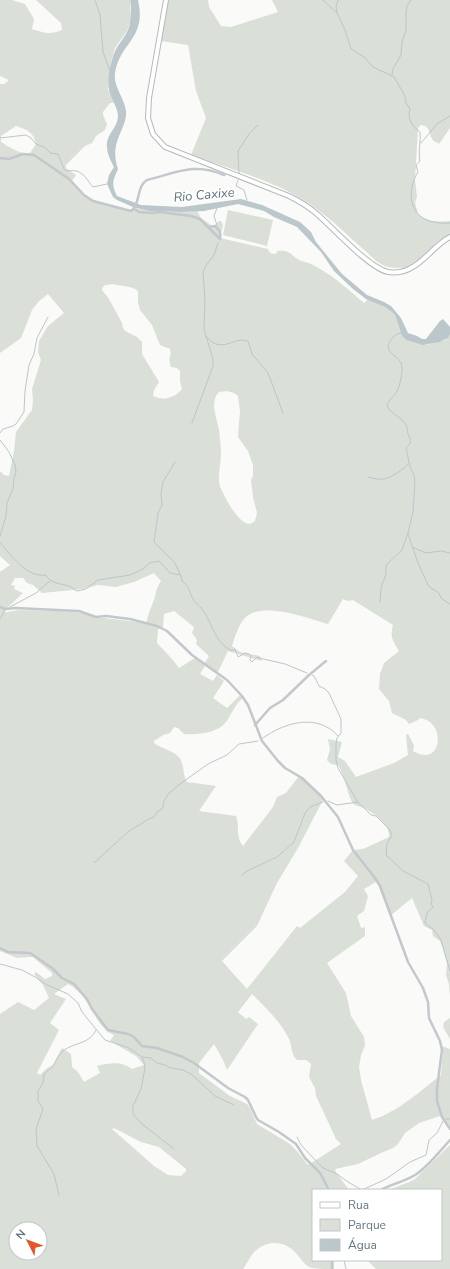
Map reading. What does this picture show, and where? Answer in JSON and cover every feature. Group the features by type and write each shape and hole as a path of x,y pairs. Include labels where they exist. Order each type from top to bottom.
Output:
{"main road":[{"path":"166,0 149,98 148,118 153,134 165,147 289,196 302,203 316,213 367,260 388,272 400,272 410,269 440,243 450,237"}],"street":[{"path":"0,158 9,159 23,154 34,155 69,178 84,195 94,201 131,211 137,202 142,184 147,180 195,168 213,170 224,175 226,172"},
{"path":"134,208 139,212 160,212 191,216 200,219 217,238 220,239 221,234 219,229 215,226 208,227"},
{"path":"0,607 5,609 15,608 79,611 96,617 106,616 130,619 157,626 167,631 192,655 234,687 248,705 262,742 285,768 302,778 321,796 338,817 353,850 376,878 380,886 408,962 424,988 428,1002 429,1018 440,1041 442,1050 437,1088 437,1101 442,1117 450,1129"},
{"path":"255,725 270,708 283,700 326,661"},
{"path":"0,948 8,952 30,953 52,968 62,978 74,984 87,999 92,1009 108,1030 128,1034 134,1037 142,1046 157,1048 189,1060 228,1088 245,1097 258,1120 296,1144 305,1158 320,1174 328,1189"},
{"path":"382,1189 413,1176 420,1171 450,1140"}],"green space":[{"path":"0,0 12,0 25,4 34,19 32,29 51,33 62,30 61,23 36,0 130,0 131,19 127,31 115,48 112,58 108,89 114,103 110,103 103,112 107,124 105,130 96,136 92,143 85,146 66,165 66,168 76,175 72,181 85,195 94,200 131,211 136,208 166,212 197,211 201,218 211,225 215,225 221,221 223,225 220,238 268,249 270,253 274,254 277,253 277,251 290,253 299,260 311,264 325,272 364,303 368,299 387,308 395,315 402,336 406,340 426,345 446,340 450,334 450,997 449,984 446,975 447,963 440,941 433,936 432,930 424,926 412,898 390,916 377,882 364,889 368,896 364,911 357,916 361,928 365,927 365,936 327,963 346,993 351,1016 364,1037 365,1046 361,1055 359,1067 372,1120 391,1112 441,1075 442,1046 450,1049 450,1127 443,1117 440,1116 419,1123 405,1133 398,1144 393,1148 358,1164 335,1169 348,1189 312,1189 312,1261 334,1261 334,1269 312,1268 305,1264 292,1249 282,1244 271,1243 260,1247 255,1251 243,1269 0,1269 0,1014 18,1002 34,1010 49,998 43,985 34,974 36,972 45,979 52,976 52,973 33,957 17,958 0,951 0,572 10,565 0,556 0,471 4,475 9,476 16,432 32,410 32,389 41,360 38,352 39,341 48,326 64,313 48,294 39,301 32,310 21,338 0,353 0,84 4,84 9,80 0,76","holes":["16,126 29,132 35,140 36,144 30,153 23,153 15,150 1,142 1,136","113,284 129,287 138,291 140,310 152,325 160,345 170,349 171,367 177,368 180,371 182,389 176,395 169,398 157,398 153,396 154,390 159,382 142,354 142,342 137,337 125,331 109,299 102,290 105,285","227,391 238,396 240,411 238,437 248,451 253,465 253,476 251,480 257,513 255,521 250,524 242,521 227,501 220,486 219,470 221,449 219,430 214,410 214,400 219,392","154,573 161,581 146,623 95,617 84,613 61,611 19,610 5,612 6,609 23,593 14,589 15,586 11,585 15,578 23,578 27,583 33,585 42,593 83,589 98,585 116,587 134,582","343,599 348,601 353,600 393,625 392,638 399,651 384,663 380,674 379,689 389,701 392,713 406,720 409,724 420,718 431,723 435,729 438,742 433,752 428,755 421,755 413,751 414,745 408,734 406,735 408,755 394,763 356,777 345,761 338,757 342,742 328,739 330,749 327,760 332,764 338,765 343,774 348,793 353,803 380,819 387,828 389,837 363,849 353,850 344,861 358,876 345,892 300,928 297,926 247,989 222,961 257,926 277,883 298,848 324,798 299,776 286,793 277,797 273,807 243,846 238,835 236,816 199,811 216,786 187,782 183,765 178,756 154,743 154,741 163,735 170,733 174,727 178,728 184,734 196,734 215,730 224,724 228,719 236,705 243,698 240,695 227,708 213,698 224,681 217,675 213,681 200,674 205,666 217,674 228,651 262,661 260,656 240,652 232,646 236,634 247,616 255,612 265,610 287,612 328,624","174,611 194,627 192,633 197,640 196,644 209,656 204,664 195,658 179,668 157,643 158,629 163,627 164,614","68,984 76,989 88,1003 102,1026 114,1035 110,1041 136,1056 144,1065 132,1069 128,1066 115,1063 97,1066 100,1073 84,1082 78,1072 72,1067 71,1054 62,1048 53,1065 47,1068 40,1075 37,1073 59,1030 50,1023 66,999 54,994","252,994 281,1025 290,1040 292,1052 295,1058 297,1060 306,1060 311,1064 309,1077 315,1088 316,1096 336,1139 341,1144 308,1165 290,1144 257,1124 247,1104 230,1096 199,1073 199,1063 214,1044 227,1070 258,1024 249,1017 246,1019 238,1012","114,1128 141,1142 159,1147 186,1169 186,1171 181,1176 168,1175 154,1166 112,1129"]},
{"path":"166,0 208,0 209,7 221,26 231,27 278,12 272,0 450,0 450,128 439,144 433,141 426,127 421,125 418,128 415,179 417,197 415,202 418,214 425,219 433,221 450,221 450,235 436,243 421,259 414,264 407,267 398,268 387,267 376,261 326,216 301,198 270,183 191,155 206,118 196,91 188,45 160,41"},
{"path":"228,210 273,220 267,246 223,235"},
{"path":"450,1018 450,1039 443,1027 444,1022"},
{"path":"450,1145 450,1269 376,1269 368,1261 442,1261 442,1189 392,1189 415,1179"}],"water":[{"path":"130,0 138,0 140,13 139,24 136,32 122,54 115,73 117,87 126,111 124,123 115,149 118,169 113,185 117,196 141,205 182,207 241,199 262,205 300,222 311,232 316,242 342,274 367,295 391,306 401,318 408,333 422,339 426,339 443,319 450,327 450,334 448,338 440,342 423,345 406,340 402,336 395,315 392,312 385,307 366,299 353,289 334,271 321,252 297,227 264,211 238,204 204,211 150,211 133,207 113,197 107,184 109,175 114,167 108,155 107,143 116,124 118,113 109,92 108,78 113,55 129,27 131,11"}],"waterway":[{"path":"95,0 100,15 103,52 110,71"},
{"path":"323,0 337,13 345,30 351,49 364,57 373,67 394,77 405,96 406,103 410,109 409,116 411,122 420,132 420,161 416,165 418,172 412,187 412,203 419,215 426,219 434,222 450,223"},
{"path":"337,13 336,7 338,0"},
{"path":"392,75 393,69 401,55 402,42 406,31 407,6 411,0"},
{"path":"421,143 437,124 450,116"},
{"path":"239,174 238,151 249,134 258,125"},
{"path":"0,138 26,135 36,144 46,148 50,153 58,154 66,171 79,172 93,187 107,184"},
{"name":"Rio Caxixe","path":"238,180 236,186 244,190 247,200"},
{"path":"217,208 214,216 217,225"},
{"path":"192,423 213,366 213,359 204,329 205,301 203,272 214,255 218,243"},
{"path":"0,433 3,429 16,424 24,412 25,391 29,365 34,354 37,338 48,317"},
{"path":"380,602 381,588 386,574 386,566 402,550 413,512 415,481 406,448 410,443 410,439 404,422 387,406 399,387 402,369 401,363 391,353 388,345 395,336 401,333"},
{"path":"205,336 213,343 220,345 239,340 248,341 252,354 268,373 283,413"},
{"path":"0,440 9,452 15,465 16,472 13,489 7,503 6,516 0,536"},
{"path":"175,462 163,482 161,494 162,505 158,513 154,542 175,563 182,581 188,587 191,596 206,615 221,643 232,651 235,649 238,657 245,653 249,654 252,662 257,657 285,664 307,673"},
{"path":"368,477 384,479 401,471 408,464"},
{"path":"408,534 418,563 428,585 438,592 442,599 450,604"},
{"path":"0,543 20,565 32,573 46,575 50,580 69,586 77,591 86,589 98,580 130,575 143,569 149,563 159,561 170,573 180,575"},
{"path":"412,547 426,553 441,551 450,553"},
{"path":"10,607 36,593 50,581"},
{"path":"0,619 5,610"},
{"path":"312,675 319,686 329,693 341,719 341,733 337,738 336,744 336,760 338,768 357,801 371,815 376,816 389,829 392,835 387,844 386,855 403,871 428,884 432,900 431,904 433,907 427,913 425,923 434,930 441,940 450,971"},
{"path":"263,738 281,728 301,722 321,724 338,736"},
{"path":"94,863 129,831 154,817 157,812 163,808 164,801 168,794 180,784 208,764 227,755 239,744 258,741"},
{"path":"328,801 337,805 358,802"},
{"path":"242,875 247,871 277,857 294,842 305,813 310,807 323,802"},
{"path":"0,964 22,970 45,984 68,994 78,1003 82,1012 105,1040 129,1048 142,1057 145,1068 141,1089 133,1106 133,1114 142,1124 174,1149"},
{"path":"59,1195 54,1174 37,1146 36,1129 43,1109 38,1101 38,1091 43,1083 44,1074 52,1067 59,1055 69,1047 90,1038 96,1030"},
{"path":"142,1057 151,1058 157,1063 183,1070 191,1074 215,1096 234,1105"},
{"path":"364,1189 386,1179 410,1162 426,1155 429,1140 437,1133 443,1121"},
{"path":"297,1137 301,1145 323,1168 337,1174 360,1189"},
{"path":"344,1261 346,1269"}]}
